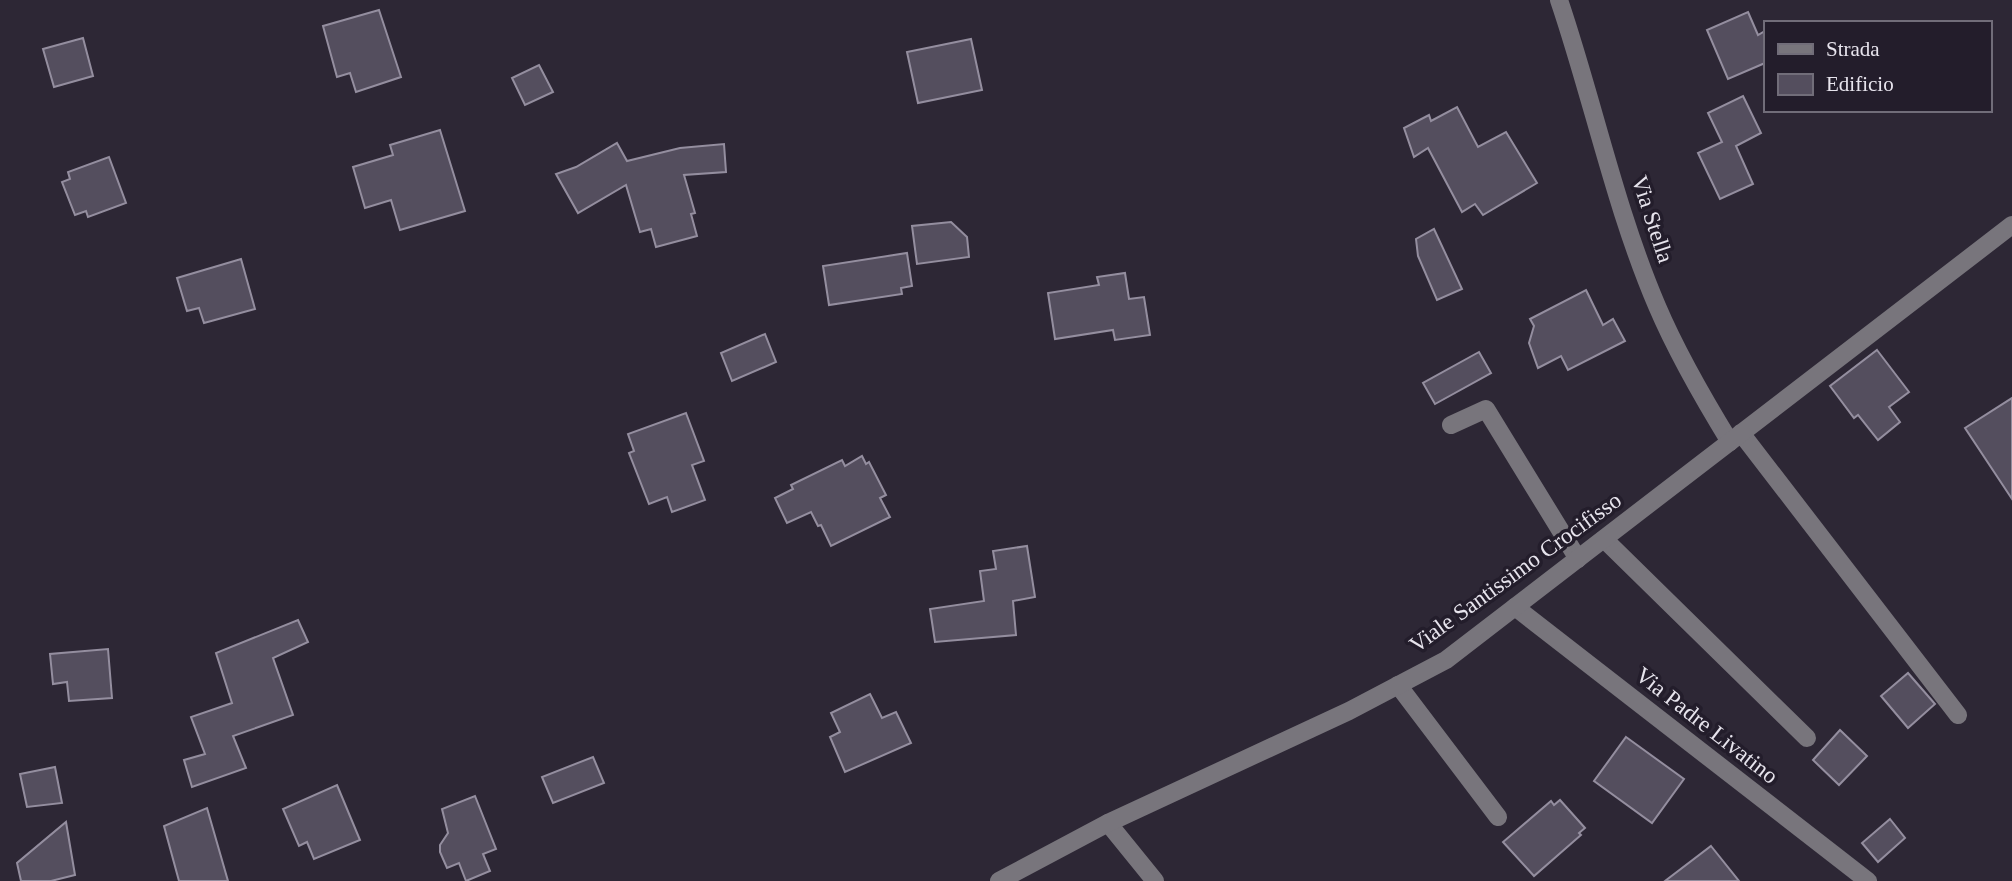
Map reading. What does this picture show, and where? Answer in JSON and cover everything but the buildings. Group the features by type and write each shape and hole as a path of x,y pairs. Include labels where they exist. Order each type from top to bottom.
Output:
{"street":[{"name":"Via Stella","path":"1559,0 1631,234 1656,304 1689,374 1735,438 1958,715"},
{"name":"Viale Santissimo Crocifisso","path":"999,881 1108,823 1349,711 1446,660 2012,225"},
{"path":"1451,425 1486,408 1578,559"},
{"path":"1604,539 1807,738"},
{"name":"Via Padre Livatino","path":"1515,607 1868,881"},
{"path":"1398,685 1499,817"},
{"path":"1108,823 1155,881"}]}
